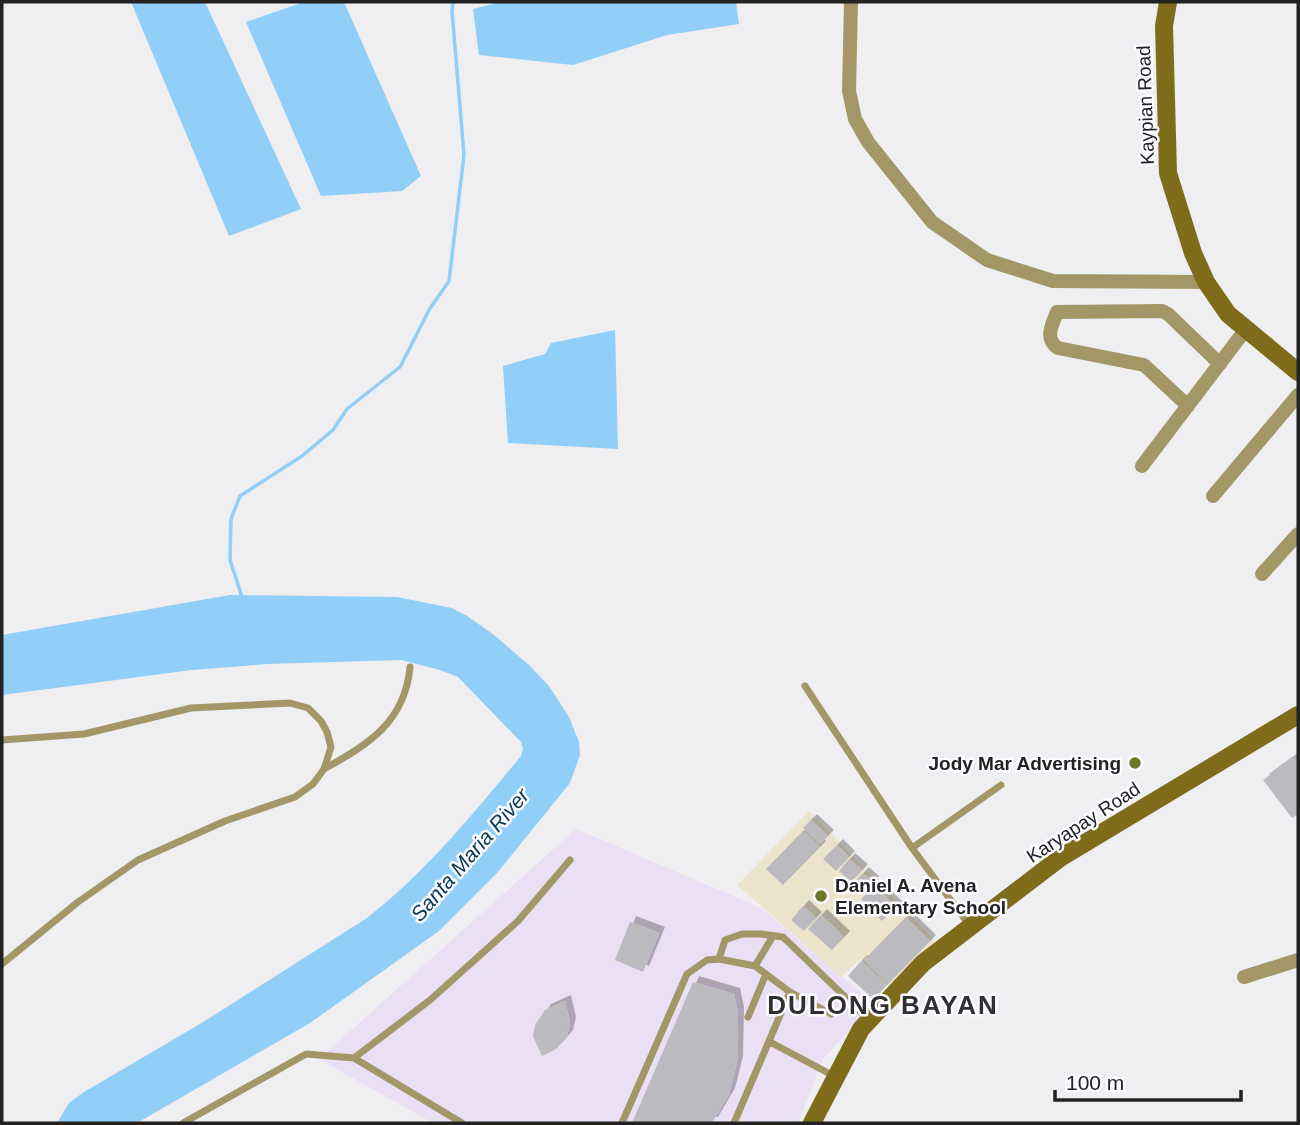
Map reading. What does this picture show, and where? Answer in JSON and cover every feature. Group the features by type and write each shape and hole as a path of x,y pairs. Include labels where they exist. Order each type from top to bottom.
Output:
{"main road":[{"name":"Kaypian Road","path":"1168,2 1164,26 1168,173 1193,253 1206,282 1228,314 1298,372"},
{"name":"Karyapay Road","path":"812,1123 861,1029 923,963 1060,858 1298,715"}],"street":[{"path":"851,2 849,91 855,119 868,142 932,222 987,260 1053,281 1206,282"},
{"path":"1188,406 1144,365 1053,345 1050,334 1057,312 1162,312 1168,314 1220,364"},
{"path":"1142,466 1246,329"},
{"path":"1213,496 1298,395"},
{"path":"1262,575 1298,534"},
{"path":"1244,977 1298,960"}],"lane":[{"path":"324,769 370,742 398,711 408,688 410,667"},
{"path":"805,686 912,848 971,927"},
{"path":"2,740 85,734 191,708 290,703 308,708 321,721 331,747 324,769 313,784 295,797 225,821 138,860 78,902 2,964"},
{"path":"912,848 1001,785"},
{"path":"354,1058 430,1000 518,921 570,860"},
{"path":"719,959 725,940 742,934 783,937 870,1020"},
{"path":"755,966 773,936"},
{"path":"622,1123 687,974 707,960 719,959 755,966 790,992 831,1014"},
{"path":"748,1017 765,974"},
{"path":"734,1123 790,992"},
{"path":"770,1042 836,1077"},
{"path":"183,1123 306,1054 354,1058 462,1123"}],"shaded area":[{"name":"Daniel A. Avena Elementary School","path":"809,811 937,943 891,988 861,959 841,977 737,885"},
{"path":"576,829 761,908 874,1004 823,1059 798,1123 433,1123 319,1059"}],"water":[{"path":"131,2 205,2 301,209 229,236"},
{"path":"304,2 344,2 421,176 402,191 321,196 246,22"},
{"path":"500,2 736,2 739,24 667,35 573,65 479,55 473,9"},
{"path":"615,330 618,449 508,443 503,366 545,354 551,343"},
{"name":"Santa Maria River","path":"230,595 397,597 452,608 493,634 549,686 569,717 579,742 580,755 570,783 497,873 439,931 310,1023 137,1123 57,1123 69,1103 84,1092 205,1021 367,918 429,862 521,756 521,742 458,677 401,660 267,664 192,670 2,695 2,635"}],"building":[{"path":"1293,758 1298,765 1298,814 1292,818 1263,780"},
{"path":"811,820 828,836 820,844 803,828"},
{"path":"803,831 820,847 783,885 766,869"},
{"path":"837,845 849,857 836,871 823,859"},
{"path":"849,859 862,870 851,882 839,871"},
{"path":"863,873 873,882 863,893 853,884"},
{"path":"875,886 896,907 882,921 861,899"},
{"path":"803,906 816,918 804,931 791,920"},
{"path":"821,915 844,937 832,950 808,929"},
{"path":"906,917 930,941 888,984 864,960"},
{"path":"630,922 659,933 643,972 615,960"},
{"path":"861,961 887,985 873,999 848,976"},
{"path":"693,982 734,994 738,1013 737,1062 729,1094 712,1123 632,1123"},
{"path":"565,1001 570,1023 567,1036 556,1049 542,1056 533,1036 535,1025 545,1010"}],"waterway":[{"path":"243,600 230,560 231,519 240,496 302,456 333,430 347,409 400,367 429,310 449,281 464,155 453,2"}],"place":[{"name":"Jody Mar Advertising","path":"1135,763"},
{"name":"Daniel A. Avena Elementary School","path":"821,896"}],"district":[{"name":"DULONG BAYAN","path":"883,1005"}]}
